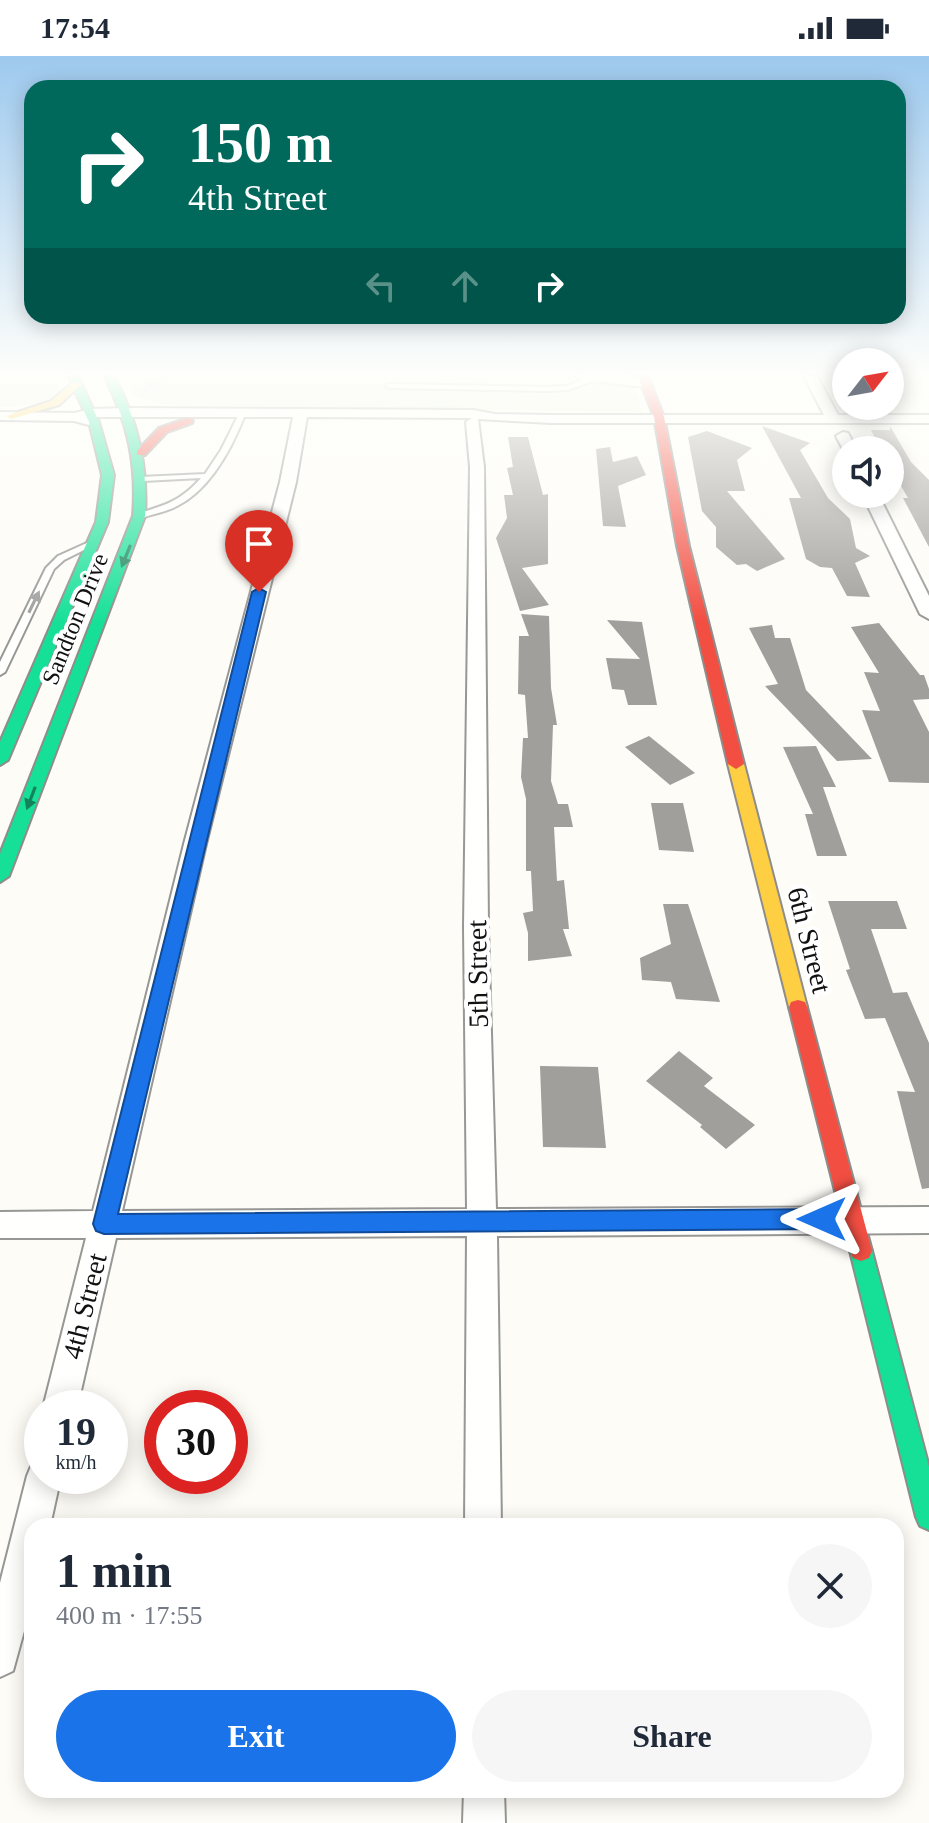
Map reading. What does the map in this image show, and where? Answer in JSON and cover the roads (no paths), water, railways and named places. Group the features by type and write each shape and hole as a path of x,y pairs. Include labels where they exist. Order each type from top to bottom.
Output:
{"main road":[{"name":"Sandton Drive","path":"0,760 96,543 108,475 102,458"},
{"name":"Sandton Drive","path":"0,876 139,516 143,479 141,458"},
{"name":"6th Street","path":"667,458 683,546 715,681 929,1517"}],"street":[{"name":"4th Street","path":"64,1390 292,458"},
{"name":"5th Street","path":"480,458 475,520 483,1518"},
{"path":"877,508 929,614"},
{"path":"0,1225 929,1220"},
{"path":"34,1518 40,1494"},
{"path":"0,1658 24,1559"},
{"path":"484,1798 484,1823"}],"lane":[{"path":"139,516 179,502 218,458"},
{"path":"143,479 204,476"},
{"path":"0,672 50,568 61,558 96,543"}]}
